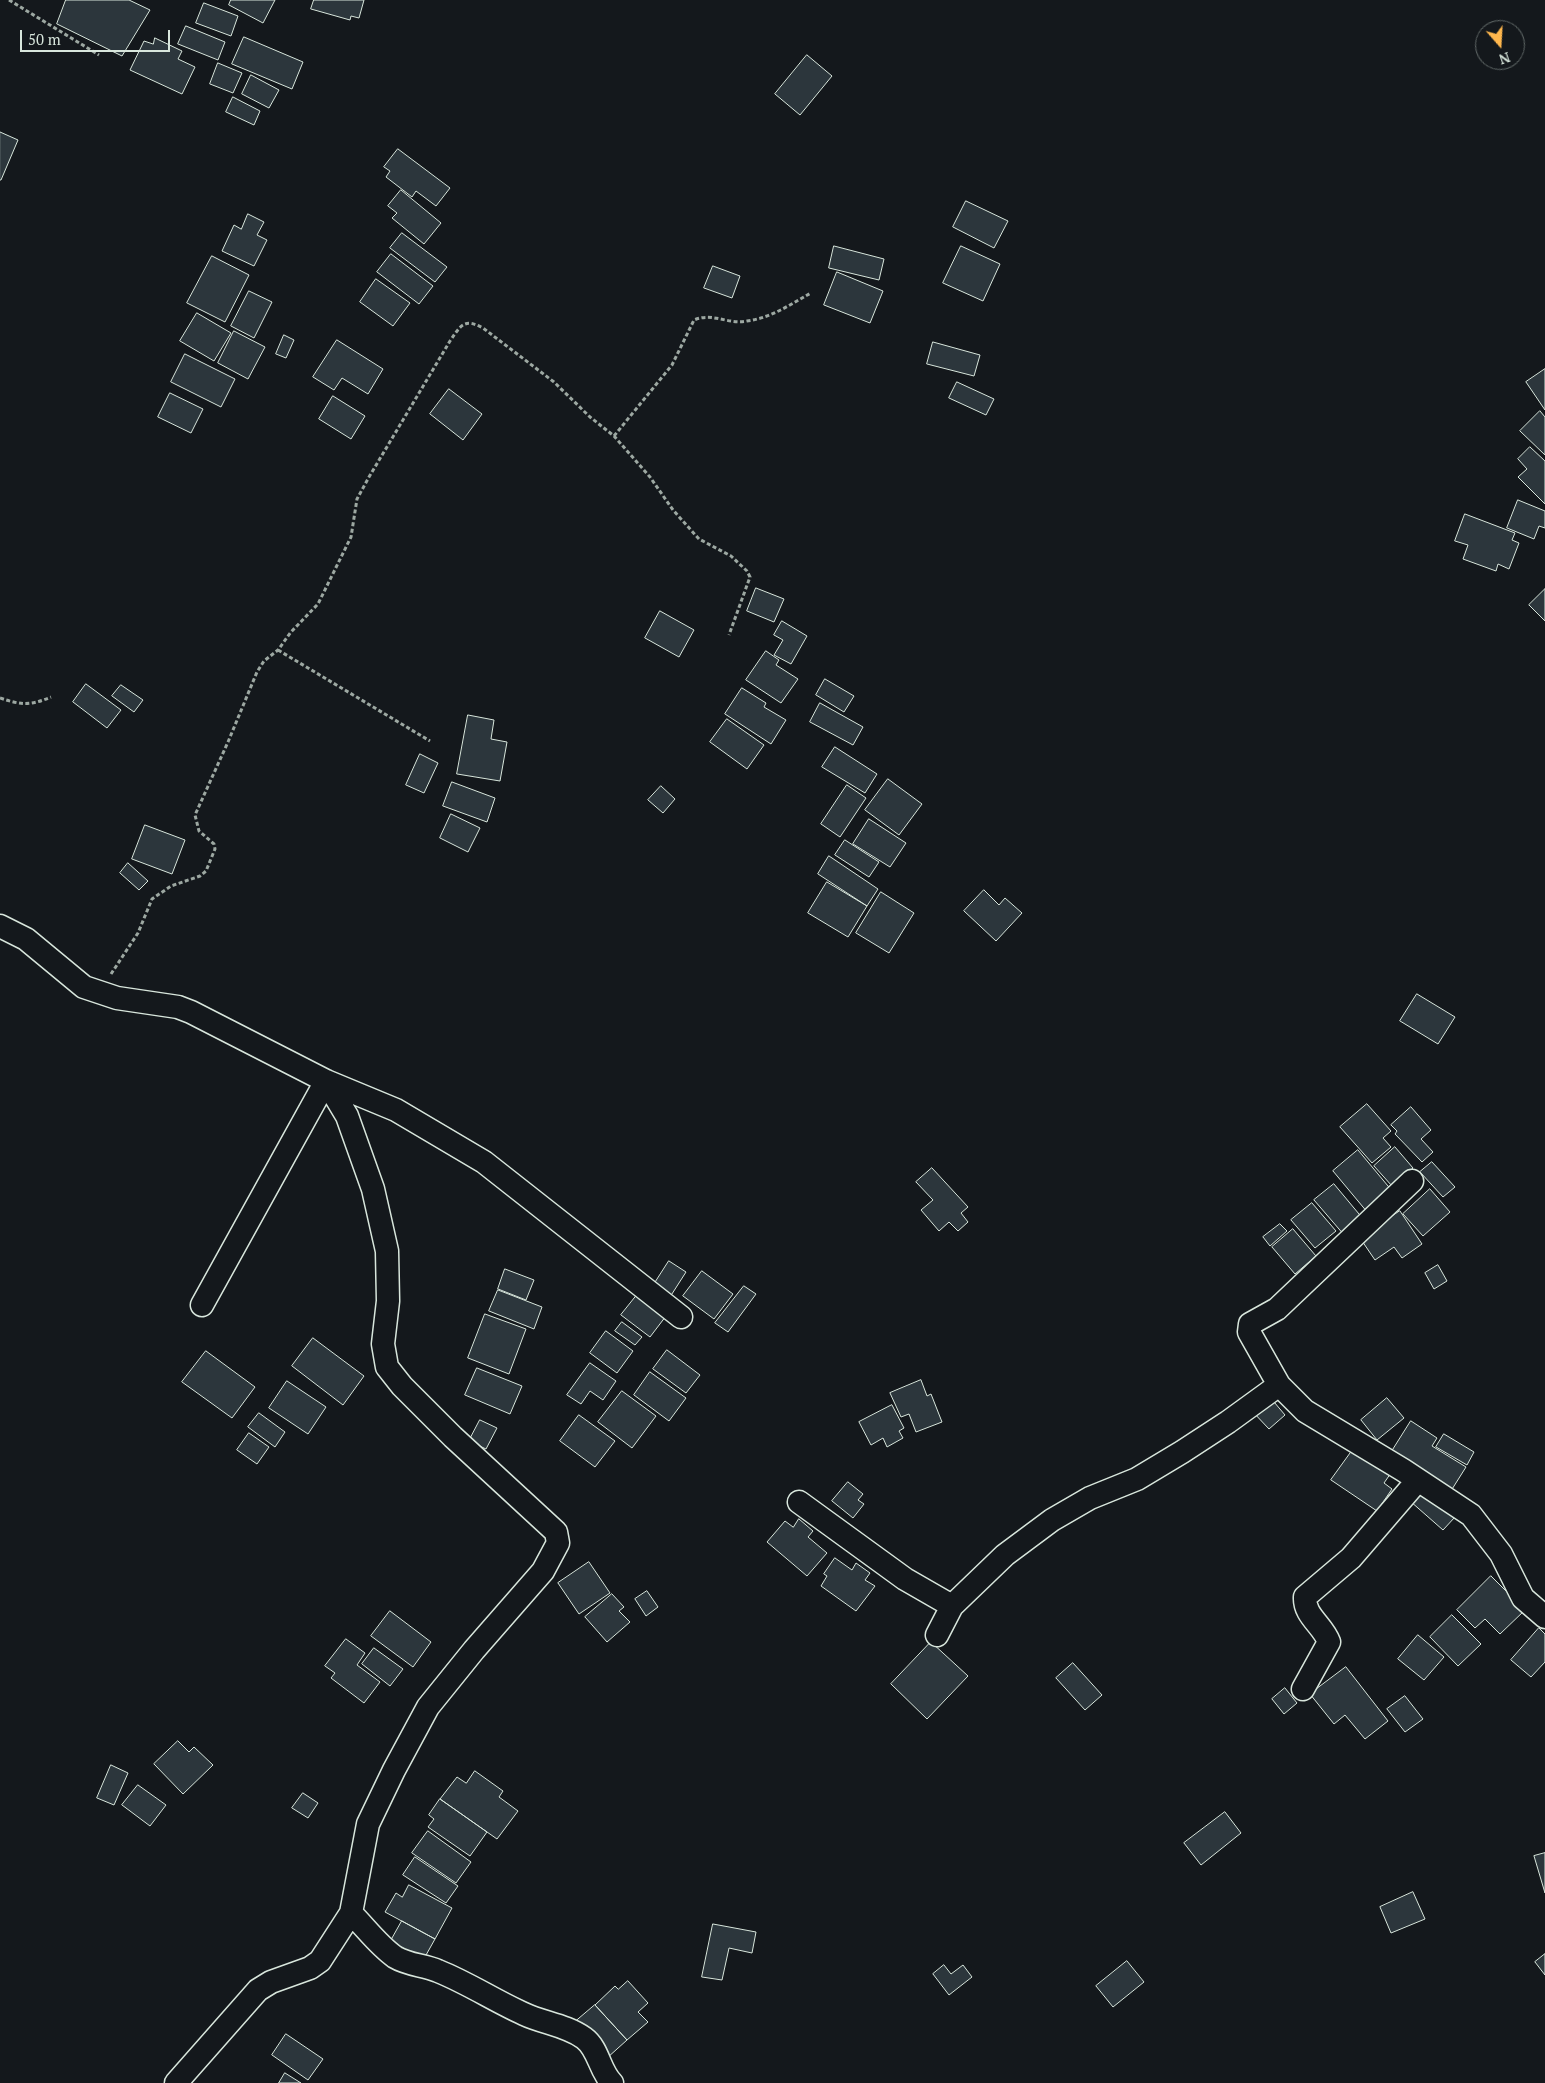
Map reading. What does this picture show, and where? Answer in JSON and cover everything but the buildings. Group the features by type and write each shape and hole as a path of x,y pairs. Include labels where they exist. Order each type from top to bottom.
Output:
{"street":[{"path":"0,926 26,939 84,987 98,993 178,1007 191,1012 326,1081 396,1110 484,1162 681,1317"},
{"path":"202,1305 326,1081"},
{"path":"176,2083 258,1990 271,1982 310,1968 320,1961 351,1913 368,1824 394,1770 428,1707 474,1650 543,1571 558,1543 556,1532 453,1437 402,1386 388,1367 383,1344 388,1301 387,1251 373,1189 347,1116 326,1081"},
{"path":"1412,1182 1276,1309 1250,1324 1251,1338 1278,1385 1306,1411 1471,1515 1500,1554 1523,1598 1545,1617"},
{"path":"937,1636 952,1606 1005,1555 1052,1520 1090,1498 1137,1479 1228,1422 1278,1385"},
{"path":"1303,1689 1329,1642 1326,1634 1308,1611 1306,1597 1351,1558 1418,1480"},
{"path":"799,1502 905,1579 952,1606"},
{"path":"351,1913 395,1957 436,1970 525,2015 566,2028 585,2038 598,2056 607,2078 612,2083"}],"path":[{"path":"9,0 99,55"},
{"path":"614,436 672,364 694,320 714,316 732,322 746,322 769,316 811,293"},
{"path":"98,993 138,933 152,899 171,886 200,876 206,871 215,849 214,844 198,831 196,814 257,672 264,661 278,650 291,632 318,604 351,538 357,499 459,327 473,322 554,382 590,417 614,436 650,477 673,510 699,539 718,548 747,571 750,577 729,635"},
{"path":"278,650 430,741"},
{"path":"0,698 26,704 36,704 51,697"}]}
